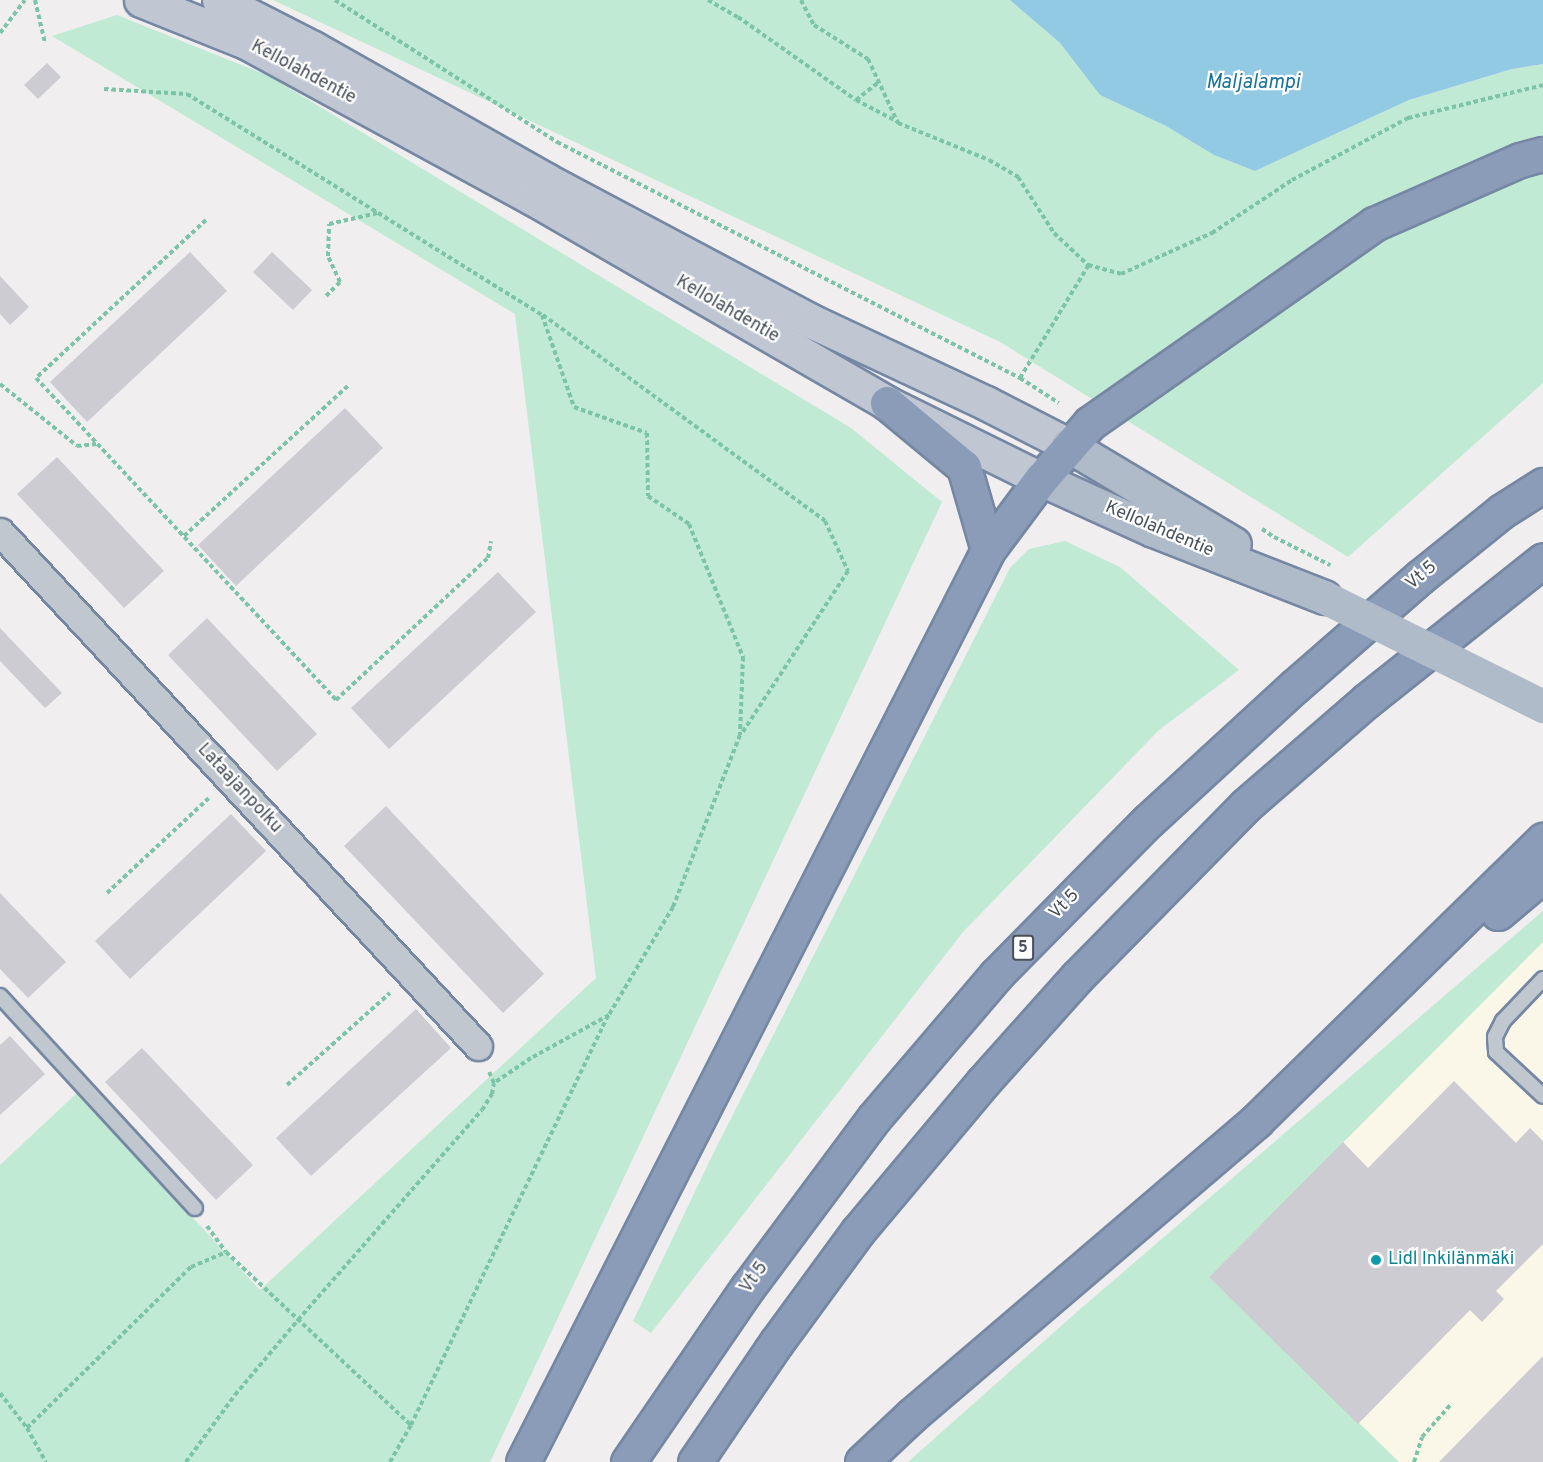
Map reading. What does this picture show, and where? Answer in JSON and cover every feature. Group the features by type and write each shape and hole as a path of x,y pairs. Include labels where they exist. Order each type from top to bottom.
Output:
{"highway":[{"path":"524,1462 988,550 1041,478 1079,434 1374,224 1520,160 1543,154"},
{"path":"887,403 964,467 988,550"},
{"path":"1502,511 1543,468"},
{"name":"Vt 5","path":"628,1462 748,1287 874,1118 996,975 1148,821 1295,686 1420,577 1502,511 1543,485"},
{"path":"695,1462 776,1343 858,1232 983,1082 1077,977 1246,805 1366,701 1543,560"},
{"path":"862,1462 912,1415 1256,1121 1543,840"},
{"path":"1256,1121 1295,1099 1543,875"}],"main road":[{"name":"Kellolahdentie","path":"141,0 246,42 534,199 887,403 1153,530 1324,597 1543,706"},
{"name":"Kellolahdentie","path":"219,0 314,48 546,180 811,321 986,403 1079,434 1324,597"}],"street":[{"name":"Lataajanpolku","path":"0,532 478,1046"}],"lane":[{"path":"1543,979 1503,1021 1495,1037 1496,1052 1543,1096"},
{"path":"0,996 195,1208"}],"path":[{"path":"0,33 25,0"},
{"path":"35,0 45,43"},
{"path":"335,0 557,142 1020,378 1079,434"},
{"path":"708,0 738,17 856,100 898,123 989,160 1018,177 1054,233 1088,265 1121,274 1212,232 1292,180 1408,118 1543,85"},
{"path":"801,0 814,26 868,59 898,123"},
{"path":"856,100 879,82"},
{"path":"104,89 187,94 542,315 825,521 848,572 740,735 673,908 609,1015 411,1425 390,1462"},
{"path":"326,296 340,282 328,256 329,224 379,213"},
{"path":"206,220 36,378 336,700 488,558 491,541"},
{"path":"1020,378 1088,265"},
{"path":"542,315 573,407 647,433 648,496 689,524 743,657 740,735"},
{"path":"0,384 77,446 98,444"},
{"path":"184,536 350,385"},
{"path":"1254,525 1274,537"},
{"path":"106,893 230,779"},
{"path":"287,1085 411,974"},
{"path":"494,1083 531,1058 609,1015"},
{"path":"186,1462 235,1395 298,1320 482,1110 492,1094 494,1083 478,1046"},
{"path":"195,1208 226,1252 411,1425"},
{"path":"27,1428 191,1267 226,1252"},
{"path":"0,1393 27,1428 46,1462"},
{"path":"1414,1462 1422,1437 1452,1403"}],"shaded area":[{"name":"Lidl Inkilänmäki","path":"1543,942 1543,1462 1399,1462 1209,1277"}],"green space":[{"path":"273,0 1010,0 1060,43 1100,95 1166,126 1214,155 1255,171 1409,100 1512,69 1543,64 1543,383 1348,557 1000,342"},
{"path":"117,15 269,76 851,428 942,502 490,1462 0,1462 0,1165 77,1093 260,1290 596,978 515,314 52,36"},
{"path":"1065,541 1120,567 1239,670 1159,730 963,932 651,1333 633,1321 713,1154 1010,568 1029,549"},
{"path":"1543,911 1543,942 1209,1277 1399,1462 908,1462 1078,1311"}],"water":[{"name":"Maljalampi","path":"1010,0 1543,0 1543,64 1512,69 1409,100 1255,171 1214,155 1166,126 1100,95 1060,43"}],"building":[{"path":"47,63 61,77 38,99 24,85"},
{"path":"190,252 227,291 87,422 50,382"},
{"path":"272,252 312,290 293,310 253,272"},
{"path":"0,276 29,307 10,325 0,314"},
{"path":"345,408 383,448 236,586 198,545"},
{"path":"57,457 164,571 124,608 17,494"},
{"path":"498,572 536,612 389,749 351,708"},
{"path":"207,618 317,734 277,771 168,655"},
{"path":"0,628 62,693 45,708 0,661"},
{"path":"386,806 544,974 503,1013 344,846"},
{"path":"231,814 266,851 130,979 95,941"},
{"path":"0,893 66,962 28,998 0,969"},
{"path":"416,1009 451,1048 311,1176 276,1138"},
{"path":"10,1036 45,1074 0,1115 0,1045"},
{"path":"142,1048 253,1165 216,1200 105,1082"},
{"name":"Lidl Inkilänmäki","path":"1454,1081 1516,1143 1530,1128 1543,1141 1543,1244 1496,1291 1504,1299 1482,1322 1470,1310 1358,1424 1209,1277 1343,1142 1368,1168"},
{"path":"1543,1356 1543,1462 1439,1462"}],"place":[{"name":"Lidl Inkilänmäki","path":"1376,1260"}]}
